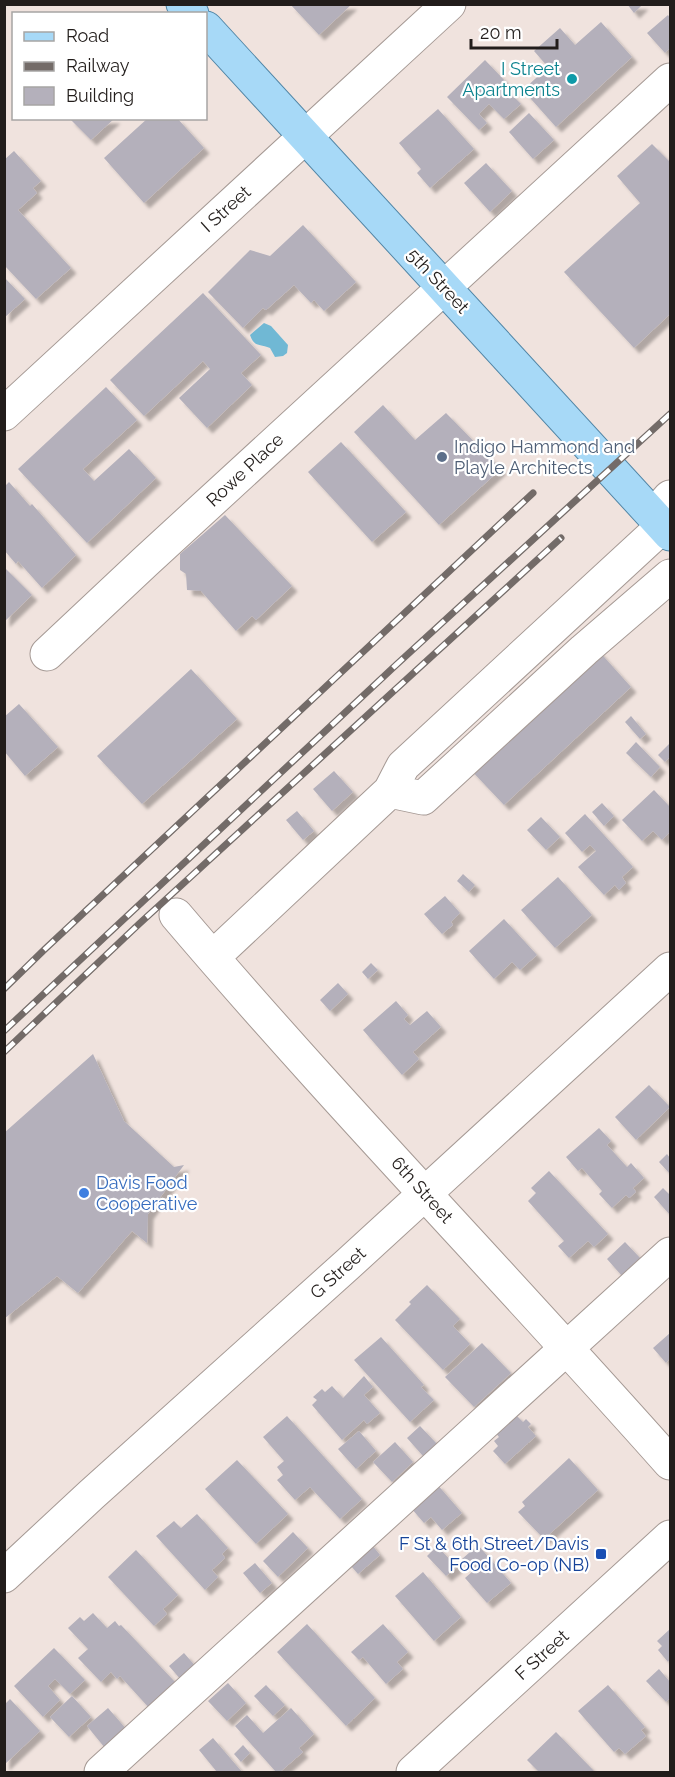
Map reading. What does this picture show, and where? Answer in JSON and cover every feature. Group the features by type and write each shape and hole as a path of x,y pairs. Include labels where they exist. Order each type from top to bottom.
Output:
{"main road":[{"name":"5th Street","path":"207,29 443,288 664,518"}],"street":[{"name":"I Street","path":"4,414 448,4"},
{"name":"Rowe Place","path":"47,654 670,80"},
{"path":"213,957 390,791 403,766 664,518"},
{"path":"390,791 423,798 584,650 670,576"},
{"name":"6th Street","path":"176,915 424,1193 568,1347 670,1463"},
{"name":"G Street","path":"4,1576 670,969"},
{"path":"101,1773 670,1254"},
{"name":"F Street","path":"413,1773 670,1537"}],"water":[{"path":"264,323 271,326 288,345 287,353 283,356 275,357 270,348 253,342 250,335"}],"building":[{"path":"290,4 352,4 319,35"},
{"path":"627,4 643,4 634,13"},
{"path":"668,15 670,18 670,48 665,53 647,33"},
{"name":"I Street Apartments","path":"601,22 632,57 556,127 523,90 548,67 534,51 560,28 575,45"},
{"path":"485,60 507,83 503,86 521,104 504,119 489,104 479,114 487,123 479,130 447,97"},
{"path":"438,109 474,149 430,188 417,173 421,169 399,143"},
{"path":"529,113 554,140 533,159 509,132"},
{"path":"71,120 113,120 91,140"},
{"path":"146,120 179,120 204,148 144,203 104,158"},
{"path":"652,144 670,162 670,314 634,348 564,272 640,203 617,176"},
{"path":"14,151 41,181 33,188 37,193 18,210 71,268 36,299 4,265 4,160"},
{"path":"486,163 512,191 490,212 464,183"},
{"path":"303,225 356,282 324,311 314,300 311,303 294,285 266,310 263,308 243,328 208,292 250,250 270,256"},
{"path":"4,277 25,299 4,318"},
{"path":"203,293 261,355 241,373 252,385 207,428 179,398 210,369 203,361 144,416 110,380"},
{"path":"106,387 137,420 83,469 94,481 129,449 156,478 87,543 18,469"},
{"path":"383,405 415,440 446,413 501,469 439,525 354,432"},
{"path":"341,442 406,512 372,542 308,472"},
{"path":"9,482 30,506 32,504 76,555 42,588 18,561 16,564 4,550 4,487"},
{"path":"225,515 292,586 256,620 252,616 236,631 201,591 187,590 186,574 180,570 180,554"},
{"path":"4,567 32,595 4,622"},
{"path":"596,648 631,687 504,805 468,767"},
{"path":"191,669 237,719 142,804 97,756"},
{"path":"19,704 58,747 25,776 4,751 4,717"},
{"path":"631,716 646,734 640,739 625,722"},
{"path":"636,742 660,767 651,777 626,753"},
{"path":"670,743 670,757 665,762 658,755"},
{"path":"334,771 353,792 332,811 313,789"},
{"path":"654,790 670,807 670,832 662,840 653,831 642,841 622,820"},
{"path":"602,803 614,816 604,826 592,812"},
{"path":"297,811 314,831 303,840 286,820"},
{"path":"585,814 633,867 622,877 626,883 619,890 615,885 604,895 578,867 596,851 590,845 582,852 565,833"},
{"path":"541,817 560,837 546,850 527,830"},
{"path":"463,874 475,885 469,892 457,881"},
{"path":"558,877 592,915 555,948 521,910"},
{"path":"445,896 460,913 451,922 453,925 442,934 424,914"},
{"path":"504,919 537,955 520,970 512,962 494,979 469,951"},
{"path":"371,963 378,970 368,979 362,972"},
{"path":"338,983 348,994 330,1011 320,1000"},
{"path":"396,1001 408,1015 404,1019 410,1025 427,1011 441,1027 413,1052 419,1059 402,1075 363,1030"},
{"name":"Davis Food Cooperative","path":"93,1054 124,1121 174,1167 184,1165 148,1214 147,1243 132,1231 78,1293 57,1276 4,1319 4,1133"},
{"path":"649,1085 670,1107 636,1140 615,1117"},
{"path":"599,1128 611,1141 607,1145 627,1167 631,1163 644,1178 633,1188 636,1192 629,1198 626,1195 612,1208 599,1194 602,1191 582,1168 578,1171 566,1157"},
{"path":"667,1154 670,1158 670,1174 659,1162"},
{"path":"549,1171 608,1234 594,1247 588,1241 569,1258 558,1246 564,1241 528,1201 536,1193 531,1188"},
{"path":"663,1188 670,1195 670,1215 654,1197"},
{"path":"625,1242 641,1259 622,1276 607,1259"},
{"path":"427,1285 460,1319 453,1326 470,1344 443,1370 395,1320 411,1304 409,1302"},
{"path":"670,1333 670,1358 666,1363 653,1348"},
{"path":"381,1337 424,1385 421,1387 434,1400 410,1422 354,1360"},
{"path":"482,1343 511,1373 474,1407 445,1377"},
{"path":"364,1376 373,1387 364,1395 380,1413 367,1424 364,1420 342,1440 312,1405 317,1400 313,1397 322,1389 325,1392 332,1386 343,1398"},
{"path":"514,1413 523,1422 526,1419 531,1424 528,1427 536,1436 505,1464 493,1451 498,1446 494,1441 499,1437 494,1431"},
{"path":"287,1416 362,1499 340,1519 310,1487 295,1500 277,1480 283,1475 277,1467 284,1461 263,1437"},
{"path":"420,1426 437,1444 423,1456 407,1438"},
{"path":"359,1431 376,1451 356,1469 338,1449"},
{"path":"395,1442 413,1462 392,1482 373,1462"},
{"path":"569,1458 598,1490 544,1539 518,1512 525,1506 522,1502"},
{"path":"237,1460 288,1514 256,1544 205,1489"},
{"path":"436,1483 462,1513 442,1530 431,1517 424,1523 411,1508"},
{"path":"197,1514 228,1548 222,1554 225,1558 212,1570 218,1577 205,1590 156,1536 174,1521 181,1528"},
{"path":"293,1532 308,1548 278,1577 263,1561"},
{"path":"368,1540 380,1555 358,1574 345,1559"},
{"path":"478,1545 511,1583 487,1603 465,1578 473,1571 462,1559"},
{"path":"437,1546 457,1567 446,1576 427,1556"},
{"path":"136,1550 178,1595 163,1609 167,1614 154,1626 108,1577"},
{"path":"255,1563 272,1583 260,1593 243,1573"},
{"path":"423,1572 461,1617 434,1641 395,1596"},
{"path":"93,1613 107,1628 115,1621 119,1626 121,1625 175,1682 160,1695 163,1699 151,1710 120,1676 117,1679 111,1672 101,1682 78,1658 88,1649 68,1628 80,1617 84,1621"},
{"path":"307,1624 375,1698 346,1726 277,1652"},
{"path":"383,1624 408,1652 397,1662 403,1669 386,1684 363,1657 359,1660 351,1652"},
{"path":"670,1629 670,1659 668,1662 658,1650 662,1646 657,1641"},
{"path":"54,1648 85,1680 70,1694 55,1679 48,1686 60,1700 43,1717 14,1686"},
{"path":"184,1653 197,1668 182,1681 169,1666"},
{"path":"659,1669 670,1682 670,1698 666,1702 646,1681"},
{"path":"228,1683 246,1703 227,1721 208,1701"},
{"path":"266,1685 285,1705 273,1716 254,1696"},
{"path":"608,1685 645,1727 641,1730 646,1736 625,1754 619,1748 614,1752 578,1711"},
{"path":"72,1696 91,1717 69,1737 50,1717"},
{"path":"10,1699 40,1731 4,1765 4,1705"},
{"path":"108,1708 127,1730 105,1748 87,1726"},
{"path":"291,1708 314,1734 299,1748 303,1752 280,1772 276,1772 235,1726 247,1715 263,1733"},
{"path":"556,1732 595,1772 539,1772 527,1760"},
{"path":"213,1738 242,1772 217,1772 199,1750"},
{"path":"243,1745 250,1753 241,1762 234,1754"}],"railway":[{"path":"4,1031 396,665 670,414"},
{"path":"4,989 533,493"},
{"path":"4,1052 139,924 561,538"}],"place":[{"name":"I Street Apartments","path":"572,79"},
{"name":"Indigo Hammond and Playle Architects","path":"442,457"},
{"name":"Davis Food Cooperative","path":"84,1193"},
{"name":"F St & 6th Street/Davis Food Co-op (NB)","path":"601,1554"}]}
